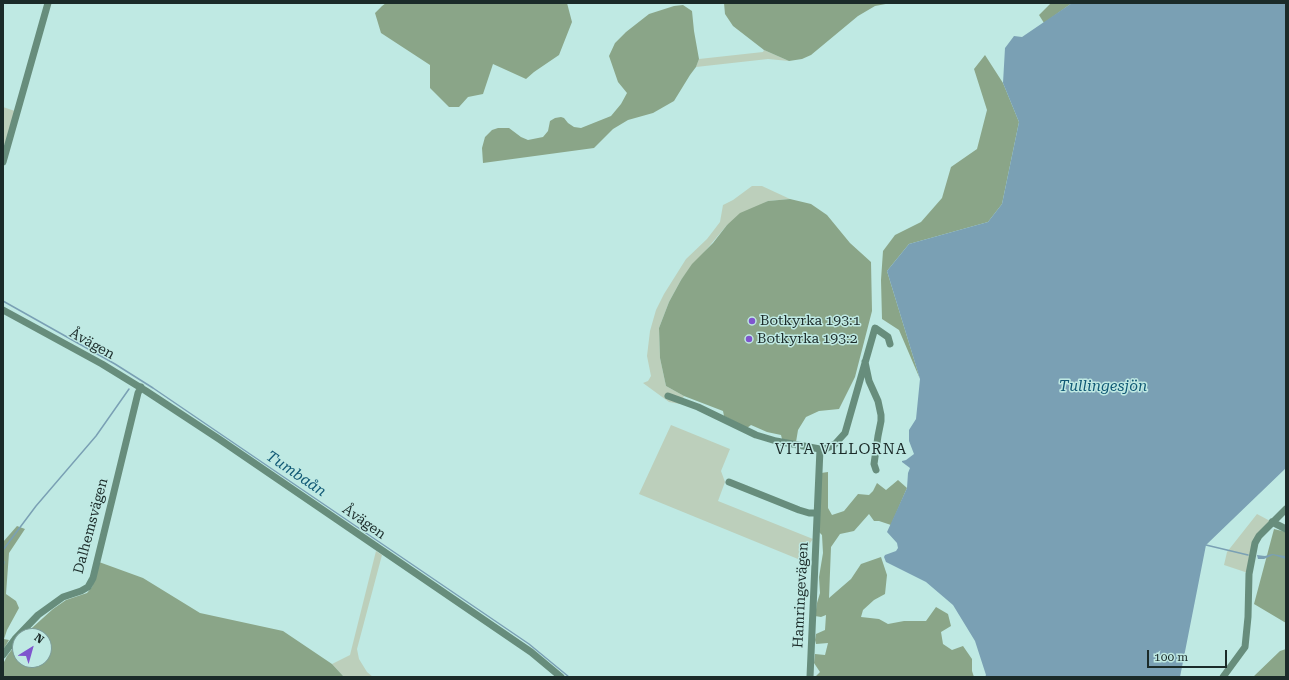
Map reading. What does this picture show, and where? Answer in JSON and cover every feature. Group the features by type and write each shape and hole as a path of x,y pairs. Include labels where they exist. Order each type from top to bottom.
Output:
{"street":[{"path":"3,162 48,3"},
{"name":"Åvägen","path":"3,310 141,387 531,652 561,677"},
{"path":"668,396 698,407 756,435 776,441 825,449 835,444 845,433 875,328 888,337 890,344"},
{"path":"865,362 869,381 878,401 881,415 874,464 876,470"},
{"name":"Dalhemsvägen","path":"3,655 15,639 38,615 63,597 82,591 88,587 93,578 136,400 141,387"},
{"name":"Hamringevägen","path":"810,677 820,449"},
{"path":"729,482 805,512 817,513"},
{"path":"1223,677 1245,647 1248,617 1249,574 1253,548 1259,536 1286,509"},
{"path":"1272,522 1286,529"}],"green space":[{"path":"386,3 567,3 572,22 559,55 526,79 493,64 483,94 468,97 459,107 449,107 430,88 430,65 381,33 375,13"},
{"path":"724,3 891,3 875,6 858,16 811,55 802,59 789,61 764,50 733,26 725,14"},
{"path":"1051,3 1072,3 1044,23 1039,15"},
{"path":"683,5 692,11 699,59 696,67 674,101 653,113 628,120 613,129 594,148 483,163 482,148 485,137 492,130 498,128 509,128 521,137 528,140 543,137 548,131 550,121 555,118 564,118 574,127 581,128 611,116 621,104 627,93 618,82 609,56 615,43 626,32 649,14 674,6"},
{"path":"764,50 789,61 768,59 696,67 699,59 763,52"},
{"path":"985,55 1003,83 1019,122 1002,204 988,222 909,244 887,271 920,379 899,330 882,319 881,280 883,251 895,235 921,222 942,198 951,167 977,149 987,110 974,69"},
{"path":"3,107 15,111 6,143 3,146"},
{"path":"752,186 762,186 790,199 768,201 727,225 681,280 669,302 659,328 660,358 666,386 684,396 680,404 669,402 643,383 648,381 651,376 647,356 650,331 656,310 664,294 686,259 707,239 720,222 723,205 733,200"},
{"path":"790,199 811,204 827,215 850,243 871,262 872,311 855,377 839,409 819,411 806,417 798,430 796,442 782,439 781,435 767,432 751,425 747,428 724,416 723,411 684,396 666,386 660,358 659,328 669,302 681,280 692,264 713,243 727,225 740,213 768,201"},
{"path":"671,425 730,449 721,471 725,482 718,501 813,539 798,559 639,494"},
{"path":"828,472 828,508 832,515 844,511 858,494 869,495 877,483 886,490 898,480 907,488 891,525 874,521 869,514 854,531 840,534 831,547 829,598 851,579 861,564 881,557 887,575 885,594 874,600 863,610 861,617 879,619 888,624 904,621 926,621 936,607 948,614 951,626 941,632 943,644 952,650 963,646 972,659 972,671 974,677 815,677 820,672 814,663 815,654 825,655 828,643 816,644 816,634 825,630 826,615 821,617 815,616 820,593 819,577 823,553 822,535 819,532 821,473"},
{"path":"1257,514 1272,522 1259,534 1248,573 1224,565 1227,552"},
{"path":"17,526 25,529 9,553 6,594 16,601 19,608 7,630 4,639 9,640 3,650 3,542"},
{"path":"1274,529 1286,532 1286,623 1254,604"},
{"path":"376,551 382,555 357,649 359,659 367,672 373,677 344,677 332,664 350,655"},
{"path":"99,562 143,578 200,613 283,631 332,664 344,677 4,677 3,664 12,649 12,668 52,668 52,628 32,628 53,609 66,600 87,593 92,587"},
{"path":"1286,649 1286,677 1253,677 1280,651"}],"water":[{"name":"Tullingesjön","path":"1072,3 1286,3 1286,468 1206,545 1180,677 985,677 986,675 975,641 953,605 926,582 886,562 884,557 885,555 896,551 898,548 897,543 887,532 907,488 908,473 910,468 902,461 914,454 909,441 909,430 916,419 920,379 887,271 909,244 988,222 1002,204 1019,122 1003,83 1005,48 1014,36 1022,37"},
{"path":"1272,554 1285,556 1286,559 1273,555 1264,559 1258,559 1257,555 1265,556"}],"waterway":[{"name":"Tumbaån","path":"3,301 115,364 153,388 529,644 569,677"},
{"path":"3,550 36,506 96,436 129,389"},
{"path":"1206,545 1248,555"},
{"path":"3,561 3,566"}],"place":[{"name":"Botkyrka 193:1","path":"752,321"},
{"name":"Botkyrka 193:2","path":"749,339"}],"district":[{"name":"VITA VILLORNA","path":"841,450"}]}
